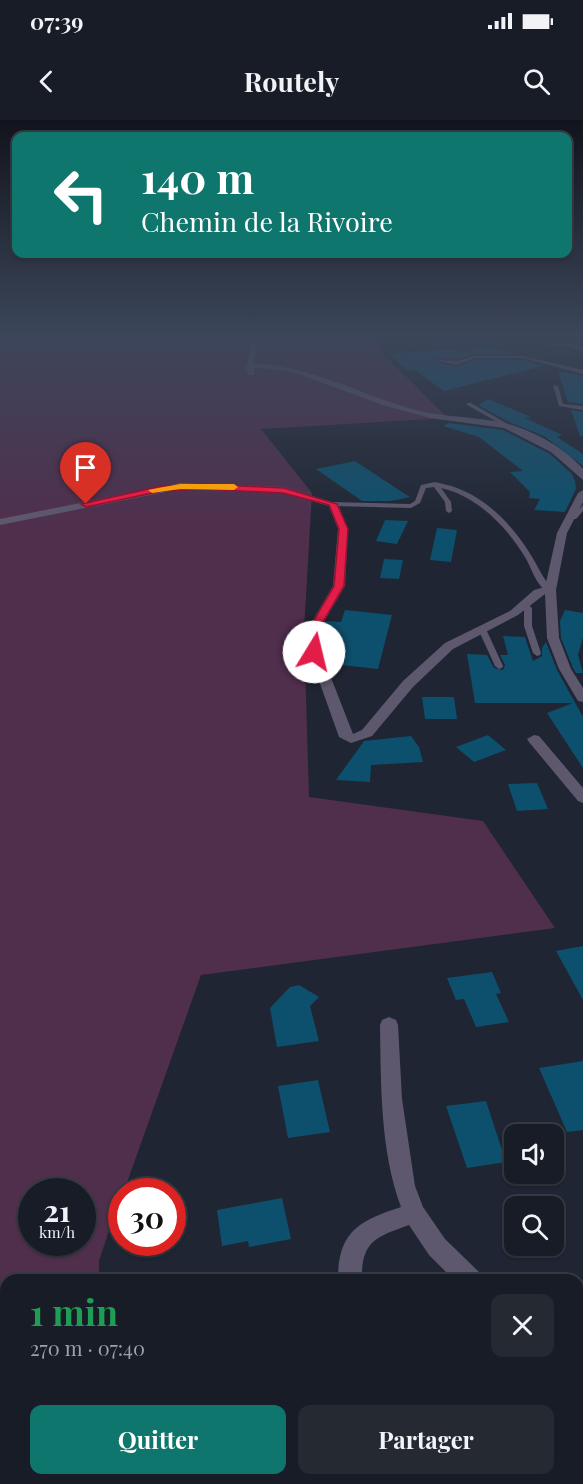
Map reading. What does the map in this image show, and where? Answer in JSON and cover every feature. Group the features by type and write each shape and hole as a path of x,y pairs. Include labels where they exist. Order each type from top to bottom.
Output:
{"street":[{"path":"376,400 414,413 512,428 561,455 578,469 583,477"},
{"path":"0,522 180,486 284,490 333,504 343,529 339,586 319,620 313,647 342,729 347,737 355,739 367,732 428,664 449,646 523,605 538,592 550,590"},
{"path":"583,493 561,533 550,590 553,638 565,669 583,698"},
{"path":"534,739 583,798"},
{"path":"389,1025 392,1099 404,1186 414,1213 438,1246 465,1274"},
{"path":"349,1274 348,1261 352,1246 365,1233 414,1213"}],"lane":[{"path":"559,400 561,405 583,408"},
{"path":"469,404 512,428"},
{"path":"435,484 448,502 449,512"},
{"path":"333,504 411,506 418,502 421,488 435,484 463,492 497,516 530,557 542,583 550,590"},
{"path":"568,518 574,518 583,507"},
{"path":"523,605 528,608 528,626 537,653"},
{"path":"482,629 499,666"}],"shaded area":[{"path":"0,400 429,400 448,418 261,429 312,493 304,630 309,797 483,821 555,928 201,975 129,1178 108,1178 108,1234 99,1261 99,1274 0,1274"}],"building":[{"path":"490,400 531,417 525,418 562,435 557,437 583,454 583,466 544,436 509,422 478,405"},
{"path":"567,400 583,400 583,404 568,402"},
{"path":"571,410 583,412 583,436 580,436"},
{"path":"449,423 503,430 550,454 572,474 575,481 576,489 565,512 534,510 540,499 529,498 530,492 510,472 523,471 479,437 443,426"},
{"path":"355,461 410,497 391,501 362,501 316,469"},
{"path":"385,520 408,521 397,544 376,541"},
{"path":"437,528 457,530 451,562 430,560"},
{"path":"384,559 403,560 399,579 380,578"},
{"path":"345,610 392,615 378,669 332,664 335,651 323,650 327,621 341,622"},
{"path":"565,610 583,613 583,637 578,655 583,673 576,673 561,638 560,621"},
{"path":"503,636 525,637 533,661 542,656 542,648 546,642 557,670 583,717 583,768 547,713 573,703 475,703 467,654 487,655 494,668 503,670 505,665 500,655 508,655"},
{"path":"422,697 454,697 457,719 425,719"},
{"path":"488,735 506,750 474,762 456,747"},
{"path":"411,736 419,747 423,762 371,765 370,782 336,780 364,741"},
{"path":"537,783 548,809 517,811 508,784"},
{"path":"583,946 583,1000 556,951"},
{"path":"492,972 501,993 496,994 509,1022 476,1027 464,999 456,1000 447,978"},
{"path":"299,985 319,997 310,1006 319,1041 277,1047 270,1008 290,987"},
{"path":"583,1061 583,1130 567,1132 539,1068"},
{"path":"318,1080 330,1132 288,1138 278,1086"},
{"path":"486,1101 504,1156 504,1162 467,1168 446,1106"},
{"path":"282,1198 291,1239 249,1247 248,1241 222,1246 217,1210"}],"slow traffic":[{"path":"152,490 180,486 234,487"}],"route":[{"path":"86,504 180,486 202,486 284,490 333,504 342,521 343,529 339,586 319,620 314,652"}]}
